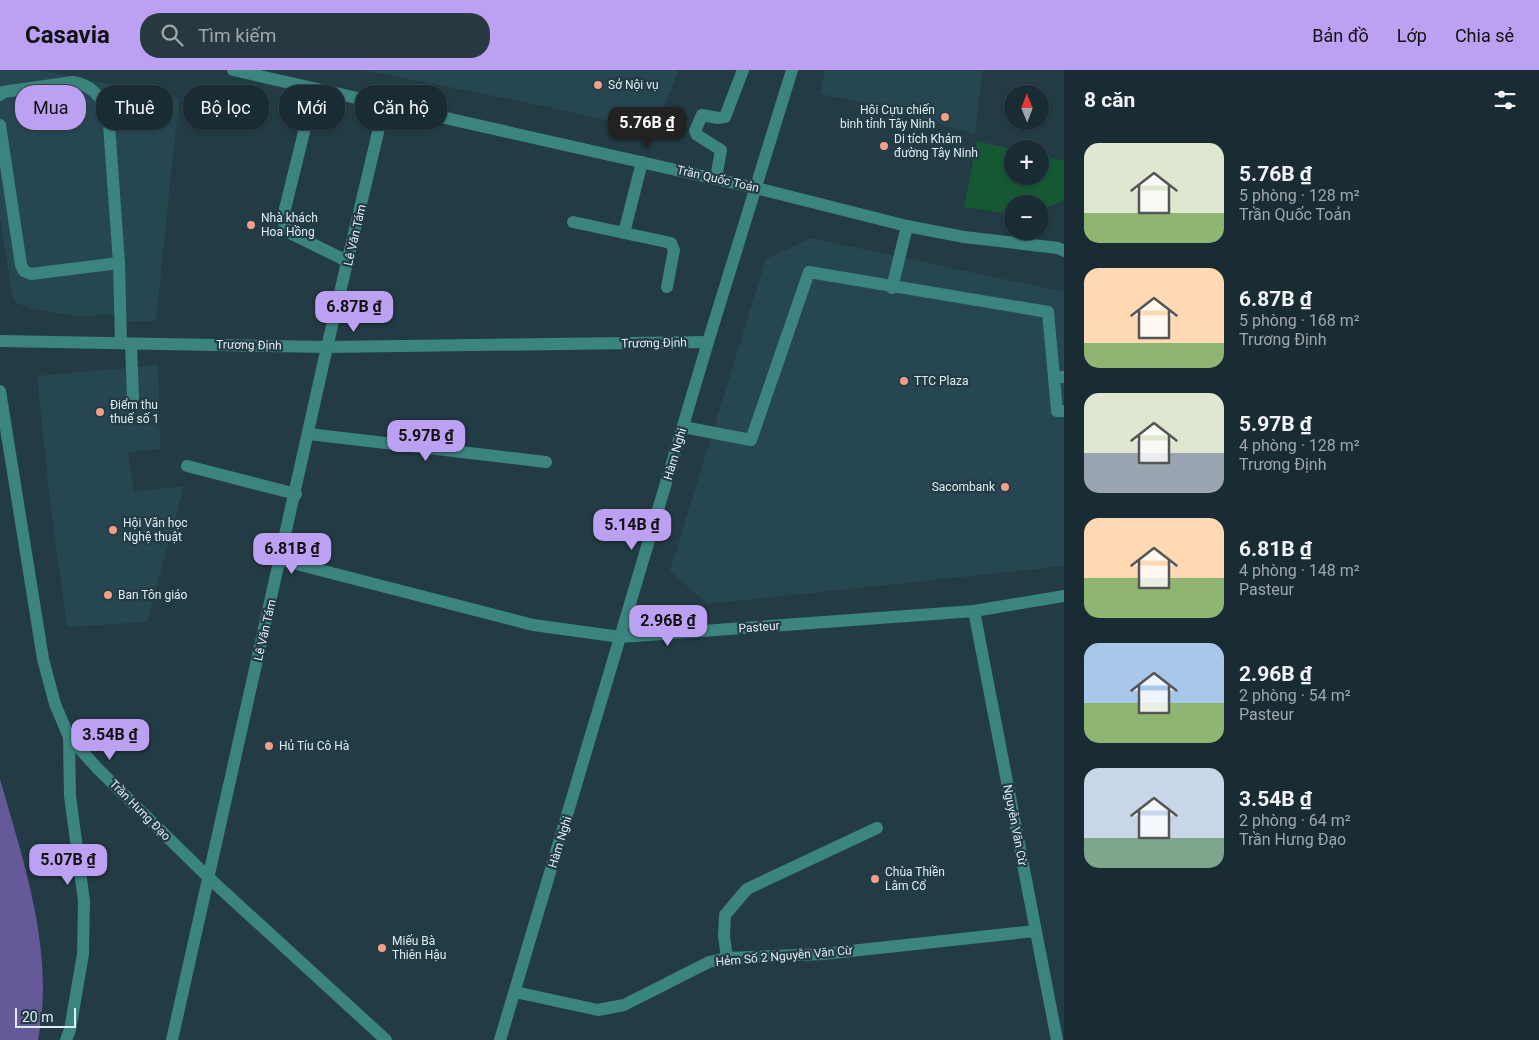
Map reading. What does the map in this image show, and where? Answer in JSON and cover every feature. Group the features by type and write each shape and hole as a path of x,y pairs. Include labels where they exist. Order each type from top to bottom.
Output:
{"street":[{"name":"Trần Quốc Toản","path":"233,70 355,96"},
{"path":"716,178 721,150 697,135 695,130 702,115 725,117 743,70"},
{"name":"Hàm Nghi","path":"500,1040 708,342 792,70"},
{"path":"0,95 3,92 73,82 83,83 98,94 108,111 126,344 133,398"},
{"name":"Trần Quốc Toản","path":"447,117 716,178 906,226 964,237 1062,248"},
{"path":"0,125 21,265 24,270 31,274 119,263"},
{"name":"Lê Văn Tám","path":"172,1040 296,494 327,347 349,262 379,130"},
{"path":"304,132 283,217 286,227 292,234 349,262"},
{"path":"624,233 642,162"},
{"path":"573,222 671,243 674,246 667,287"},
{"path":"892,288 906,226"},
{"path":"683,427 751,440 809,272 892,288 1048,312 1059,377 1057,411 1064,411"},
{"name":"Trương Định","path":"0,341 327,347 708,342"},
{"name":"Trần Hưng Đạo","path":"0,391 43,659 55,704 69,737 98,769 209,878 386,1040"},
{"path":"309,434 546,462"},
{"path":"187,466 296,494"},
{"name":"Pasteur","path":"281,560 533,625 621,637 974,610 1064,596"},
{"name":"Nguyễn Văn Cừ","path":"974,610 1057,1040"},
{"path":"66,1040 70,1030 83,954 84,901 70,796 69,737"},
{"path":"727,958 724,936 725,915 746,889 877,828"},
{"name":"Hẻm Số 2 Nguyễn Văn Cừ","path":"515,992 598,1010 624,1005 709,962 727,958 823,954 1035,932"}],"shaded area":[{"path":"0,70 38,70 114,85 96,85 96,130 173,130 173,97 179,98 156,321 123,322 121,315 73,316 29,308 17,303 12,293 0,218"},
{"name":"Sở Nội vụ","path":"363,70 678,70 656,131 447,87 447,85"},
{"name":"Hội Cựu chiến binh tỉnh Tây Ninh","path":"825,70 984,70 982,71 975,134 852,100 820,94"},
{"name":"TTC Plaza","path":"811,238 1064,292 1064,566 708,604 670,571 766,259"},
{"path":"158,365 160,449 128,452 134,492 184,486 147,622 67,627 50,501 37,376"},
{"path":"0,779 27,875 40,941 43,974 38,1040 0,1040"}],"green space":[{"path":"977,141 1004,147 1004,185 1049,185 1049,157 1064,161 1064,200 1049,207 1049,195 1004,195 1004,213 964,207"}],"place":[{"name":"Sở Nội vụ","path":"598,85"},
{"name":"Hội Cựu chiến binh tỉnh Tây Ninh","path":"945,117"},
{"name":"Di tích Khám đường Tây Ninh","path":"884,146"},
{"name":"Nhà khách Hoa Hồng","path":"251,225"},
{"name":"TTC Plaza","path":"904,381"},
{"name":"Điểm thu thuế số 1","path":"100,412"},
{"name":"Sacombank","path":"1005,487"},
{"name":"Hội Văn học Nghệ thuật","path":"113,530"},
{"name":"Ban Tôn giáo","path":"108,595"},
{"name":"Hủ Tíu Cô Hà","path":"269,746"},
{"name":"Chùa Thiền Lâm Cổ","path":"875,879"},
{"name":"Miếu Bà Thiên Hậu","path":"382,948"}]}
